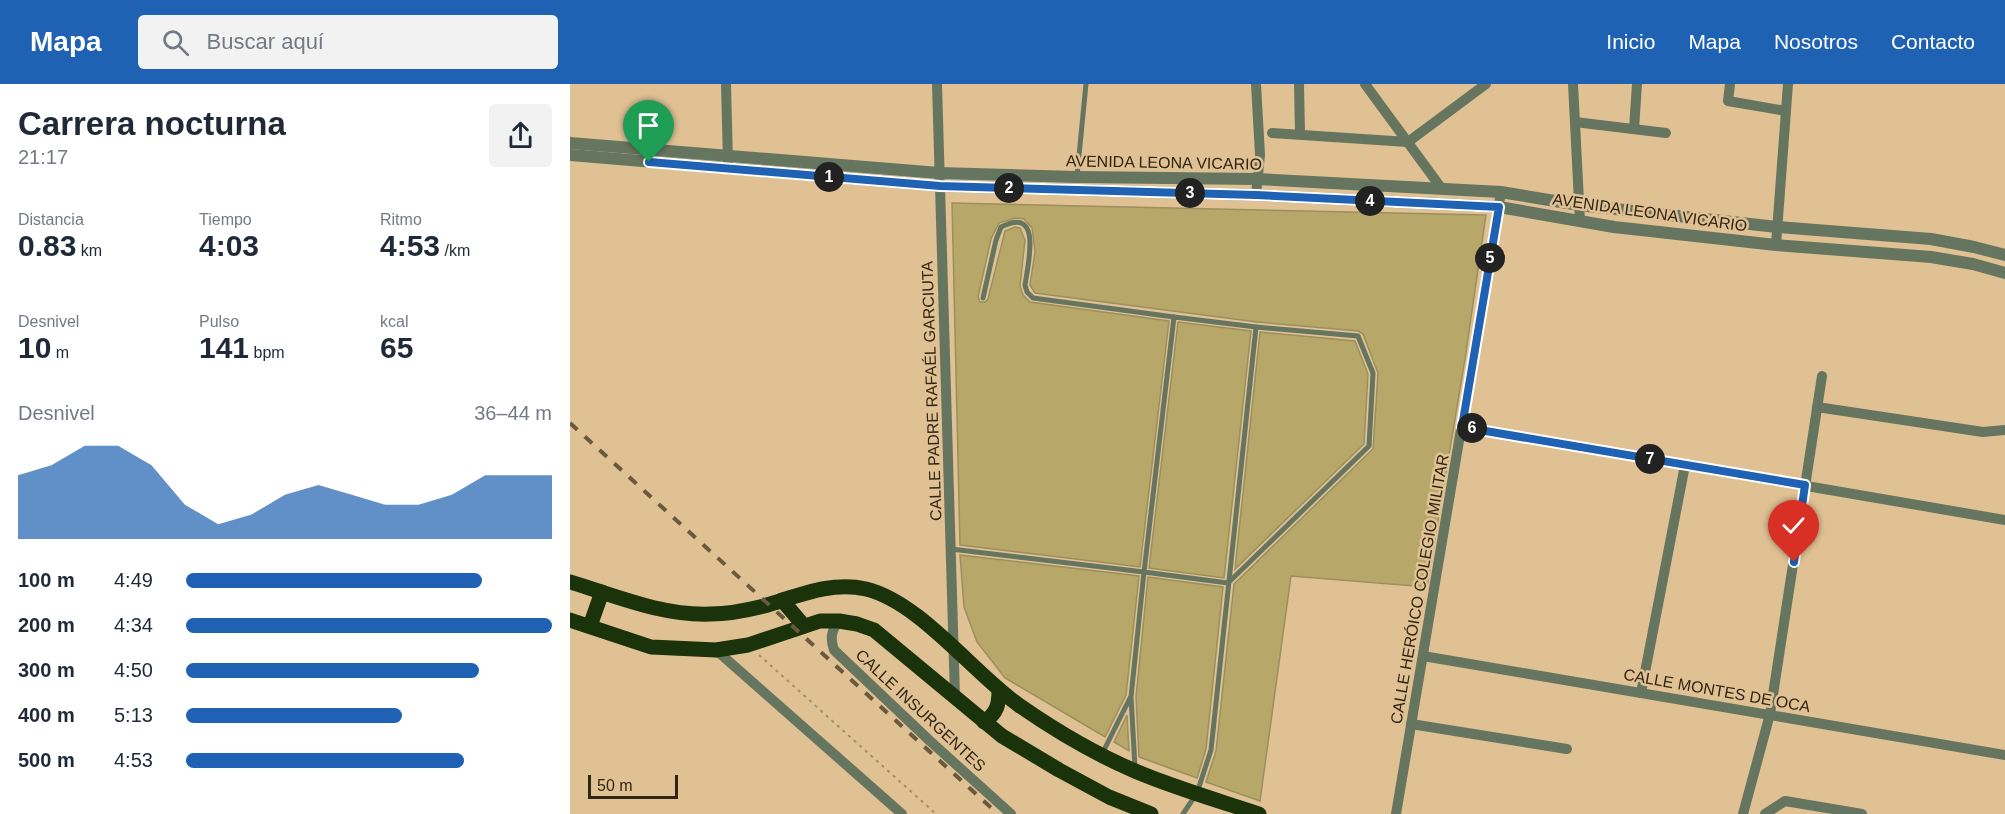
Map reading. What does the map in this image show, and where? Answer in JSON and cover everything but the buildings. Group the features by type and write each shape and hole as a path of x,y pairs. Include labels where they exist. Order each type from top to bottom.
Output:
{"main road":[{"path":"570,582 660,611 711,614 761,607 817,589 841,586 866,589 891,598 912,612 1020,706 1102,755 1135,771 1259,814"},
{"path":"590,626 602,592"},
{"path":"782,600 804,626"},
{"path":"570,620 651,647 716,650 748,645 820,621 839,621 874,630 984,722 1059,770 1109,797 1151,814"},
{"path":"984,722 993,716 999,703 999,690"}],"street":[{"path":"726,84 728,162"},
{"name":"CALLE PADRE RAFAÉL GARCIUTA","path":"937,84 955,697"},
{"path":"1256,84 1260,155 1256,195"},
{"path":"1299,84 1300,134"},
{"path":"1365,84 1442,189"},
{"path":"1272,134 1408,142 1486,84"},
{"path":"1573,84 1580,221"},
{"path":"1634,129 1637,84"},
{"path":"1730,84 1728,101 1786,111"},
{"path":"1776,245 1788,84"},
{"path":"1575,122 1666,133"},
{"name":"AVENIDA LEONA VICARIO","path":"570,143 940,186 1257,179 1502,192 1579,205 1777,227 1931,239 2005,255"},
{"name":"AVENIDA LEONA VICARIO","path":"570,155 939,173 1256,195 1499,207 1614,227 1776,245 1931,257 1973,264 2005,273"},
{"name":"CALLE HERÓICO COLEGIO MILITAR","path":"1396,814 1502,192"},
{"path":"1844,250 1846,232"},
{"path":"1743,814 1770,714 1822,375"},
{"path":"1817,407 1983,432 2005,430"},
{"path":"1462,427 2005,520"},
{"path":"1641,693 1685,465"},
{"name":"CALLE INSURGENTES","path":"839,621 832,629 831,640 834,650 1011,814"},
{"path":"716,650 902,814"},
{"name":"CALLE MONTES DE OCA","path":"1423,656 2005,755"},
{"path":"1411,724 1567,749"},
{"path":"1765,814 1785,801 1858,814"}],"lane":[{"path":"1076,184 1086,84"},
{"path":"983,298 1000,227 1010,222 1017,222 1028,230 1031,241 1025,285 1026,292 1033,298 1256,327 1358,336 1373,373 1369,446 1228,583"},
{"path":"1135,771 1131,697 1174,317"},
{"path":"1183,814 1197,794 1211,750 1256,327"},
{"path":"951,549 1228,583"},
{"path":"1102,755 1131,697"}],"path":[{"path":"748,645 936,814"}],"railway":[{"path":"570,423 998,814"}],"route":[{"path":"649,162 940,186 1256,195 1499,207 1462,427 1805,485 1794,562"}]}
